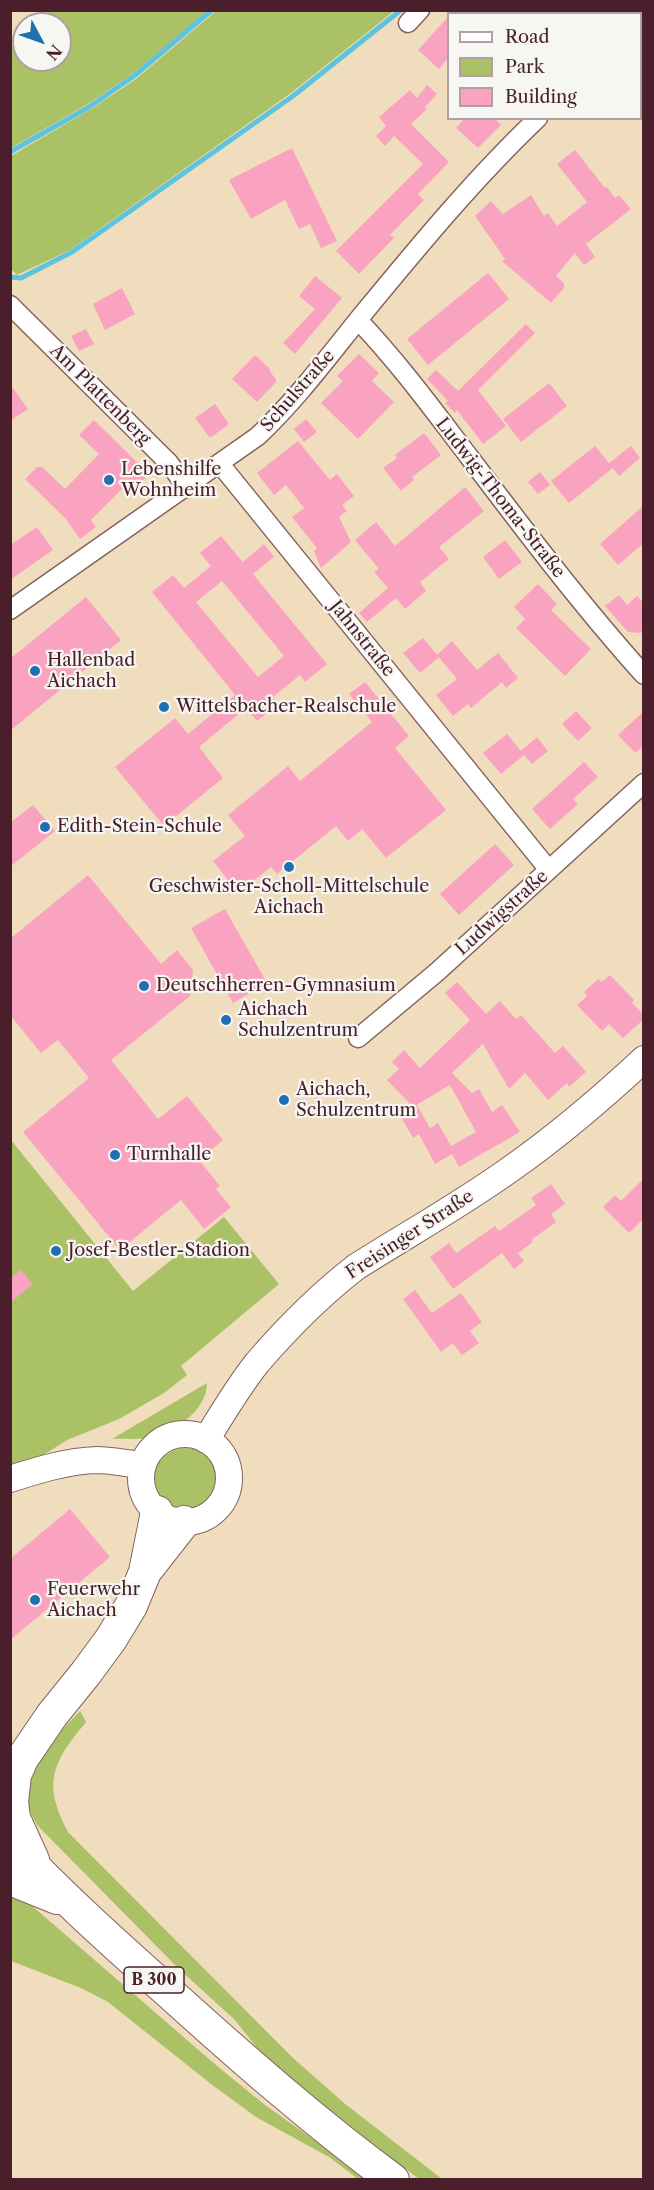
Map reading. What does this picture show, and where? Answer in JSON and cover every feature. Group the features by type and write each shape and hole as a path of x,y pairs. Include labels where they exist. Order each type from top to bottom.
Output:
{"highway":[{"path":"24,1875 15,1818 13,1789 15,1774 22,1759 52,1715 111,1639 131,1606 171,1517"},
{"path":"10,1740 52,1715"},
{"name":"B 300","path":"10,1842 24,1875 69,1903 240,2056 343,2142 393,2180"}],"main road":[{"name":"Freisinger Straße","path":"206,1440 256,1364 297,1318 333,1285 356,1267 511,1169 555,1137 608,1093 644,1059"},
{"path":"190,1435 206,1440 219,1451 226,1465 228,1482 222,1502 211,1513 195,1521 171,1517 146,1499 141,1473 143,1466 153,1449 167,1438 190,1435"},
{"path":"10,1479 43,1468 78,1462 99,1460 143,1466"}],"street":[{"name":"Schulstraße","path":"10,610 187,488 258,436 287,409 459,200 536,120"},
{"name":"Am Plattenberg","path":"10,305 169,463 187,488"},
{"name":"Ludwig-Thoma-Straße","path":"358,320 438,417 581,602 644,675"},
{"name":"Jahnstraße","path":"220,464 549,870"},
{"name":"Ludwigstraße","path":"357,1038 437,972 644,783"}],"green space":[{"path":"50,10 208,10 131,75 88,104 11,148 11,48 12,72 72,72 72,12 48,12"},
{"path":"216,11 394,11 291,93 70,250 17,275 11,269 11,156 91,109 136,79"},
{"name":"Josef-Bestler-Stadion","path":"11,1140 133,1291 224,1217 279,1284 181,1366 187,1375 164,1393 119,1419 67,1440 34,1461 11,1468"},
{"path":"207,1383 205,1394 195,1412 166,1432 145,1438 112,1439"},
{"path":"186,1448 198,1450 209,1457 216,1468 218,1480 216,1492 209,1503 198,1510 186,1512 174,1510 163,1503 156,1492 154,1480 156,1468 163,1457 174,1450"},
{"path":"80,1711 86,1722 65,1750 54,1774 55,1800 68,1832 293,2058 344,2103 442,2179 419,2179 334,2115 277,2068 261,2053 235,2020 179,1969 38,1826 27,1805 25,1791 28,1778 41,1753"},
{"path":"10,1894 23,1898 265,2105 369,2179 358,2179 329,2157 256,2117 108,2002 81,1988 11,1961"}],"building":[{"path":"447,18 447,59 439,69 418,50"},
{"path":"427,85 437,94 425,107 427,109 411,124 449,162 418,194 424,200 390,235 394,238 359,274 336,251 423,164 394,136 385,146 376,136 386,126 379,117 410,90 417,98"},
{"path":"463,120 496,120 501,125 478,148 456,128"},
{"path":"292,148 337,241 321,248 310,224 299,229 285,200 251,219 229,180"},
{"path":"575,150 605,188 607,187 615,198 619,195 631,209 586,244 595,257 584,265 575,253 556,276 564,283 564,288 551,303 502,261 505,259 475,216 491,201 503,214 531,195 544,216 548,213 557,226 587,202 557,164"},
{"path":"488,273 509,299 428,365 407,339"},
{"path":"315,276 342,298 295,354 283,343 315,309 299,296"},
{"path":"122,288 135,314 105,330 93,304"},
{"path":"526,324 535,333 478,390 506,426 483,444 457,410 455,413 445,403 448,401 427,379 436,370 458,391"},
{"path":"86,329 94,344 79,351 71,336"},
{"path":"359,354 379,373 372,381 394,402 358,439 321,403 343,381 337,376"},
{"path":"255,355 270,369 277,381 257,402 232,379"},
{"path":"549,383 567,406 521,442 503,419"},
{"path":"10,384 28,409 10,421"},
{"path":"215,404 229,424 210,438 195,418"},
{"path":"306,419 317,432 304,442 294,429"},
{"name":"Lebenshilfe Wohnheim","path":"94,420 149,474 134,489 128,483 91,520 96,527 80,539 65,518 25,479 37,467 42,467 65,489 99,454 79,435"},
{"path":"424,433 441,455 412,477 414,480 401,491 383,468 397,458 395,455"},
{"path":"298,441 330,480 337,474 354,496 342,505 347,511 339,517 351,542 321,568 314,551 317,548 292,517 304,508 286,485 274,495 257,473"},
{"path":"595,446 613,468 569,503 551,481"},
{"path":"631,446 640,458 619,476 609,463"},
{"path":"540,472 550,485 538,494 528,482"},
{"path":"465,487 484,511 439,547 449,559 420,582 426,591 405,609 396,598 367,622 359,613 388,588 374,572 379,569 355,540 376,522 395,546"},
{"path":"644,505 644,543 618,565 600,544"},
{"path":"37,527 53,550 10,580 10,545"},
{"path":"221,536 243,562 264,544 274,557 253,574 327,664 305,682 300,675 273,697 278,704 257,721 246,708 199,747 223,778 164,826 115,767 175,718 188,734 235,695 152,592 173,575 184,588 211,566 200,553","holes":["222,581 284,656 258,677 196,602"]},
{"path":"505,540 522,562 499,579 483,557"},
{"path":"538,584 557,604 551,610 591,649 565,676 516,628 525,619 514,607"},
{"path":"619,595 627,605 637,596 644,603 644,623 641,633 628,632 605,606"},
{"path":"86,597 121,640 10,731 10,659"},
{"path":"423,638 439,657 420,673 403,653"},
{"path":"452,641 477,670 498,653 518,678 506,688 502,682 471,708 468,704 453,716 436,695 457,679 437,655"},
{"path":"365,682 409,736 395,748 446,810 386,858 362,829 348,841 336,826 277,874 271,867 238,893 213,861 245,836 228,815 288,766 300,781 372,722 349,694"},
{"path":"576,711 592,728 578,741 562,724"},
{"path":"644,711 644,746 635,753 618,735"},
{"path":"507,734 521,751 537,737 548,751 532,764 524,755 501,774 483,753"},
{"path":"584,762 598,777 573,799 578,804 550,829 532,809"},
{"path":"33,805 55,831 10,867 10,823"},
{"path":"495,844 514,865 459,915 440,894"},
{"path":"88,875 161,964 177,950 193,970 190,996 111,1060 158,1119 187,1096 223,1140 199,1160 220,1186 216,1189 231,1207 204,1229 181,1200 120,1250 23,1132 89,1078 58,1040 41,1053 10,1015 10,939"},
{"path":"225,909 267,983 233,1003 191,928"},
{"path":"610,975 634,1000 632,1003 644,1015 644,1019 623,1038 609,1024 602,1031 577,1005 587,996 584,992 598,979 602,982"},
{"path":"457,982 486,1014 500,1001 516,1019 521,1015 555,1053 563,1046 586,1072 569,1087 567,1083 548,1100 525,1073 509,1089 483,1044 452,1073 472,1093 479,1089 492,1112 502,1105 520,1132 459,1167 452,1154 435,1164 419,1134 413,1138 400,1115 417,1105 430,1128 438,1123 451,1146 476,1132 450,1085 413,1107 387,1080 399,1069 392,1062 404,1050 420,1068 470,1020 445,993"},
{"path":"644,1178 644,1218 629,1233 603,1207 615,1195 621,1201"},
{"path":"551,1184 565,1204 551,1214 556,1222 531,1240 533,1242 518,1253 524,1261 514,1269 502,1253 453,1289 430,1257 449,1243 456,1253 495,1226 499,1231 536,1205 531,1198"},
{"path":"21,1270 33,1284 10,1303 10,1278"},
{"path":"415,1290 432,1313 461,1293 482,1322 470,1331 479,1343 462,1355 453,1343 441,1352 403,1299"},
{"name":"Feuerwehr Aichach","path":"70,1509 110,1557 10,1640 10,1559"}],"waterway":[{"path":"10,152 89,107 134,76 212,10"},
{"path":"10,277 21,278 72,252 293,96 401,10"}],"place":[{"name":"Lebenshilfe Wohnheim","path":"109,480"},
{"name":"Hallenbad Aichach","path":"35,671"},
{"name":"Wittelsbacher-Realschule","path":"164,707"},
{"name":"Edith-Stein-Schule","path":"45,827"},
{"name":"Geschwister-Scholl-Mittelschule Aichach","path":"289,867"},
{"name":"Deutschherren-Gymnasium","path":"144,986"},
{"name":"Aichach Schulzentrum","path":"226,1020"},
{"name":"Aichach, Schulzentrum","path":"284,1100"},
{"name":"Turnhalle","path":"115,1155"},
{"name":"Josef-Bestler-Stadion","path":"56,1251"},
{"name":"Feuerwehr Aichach","path":"35,1600"}]}
